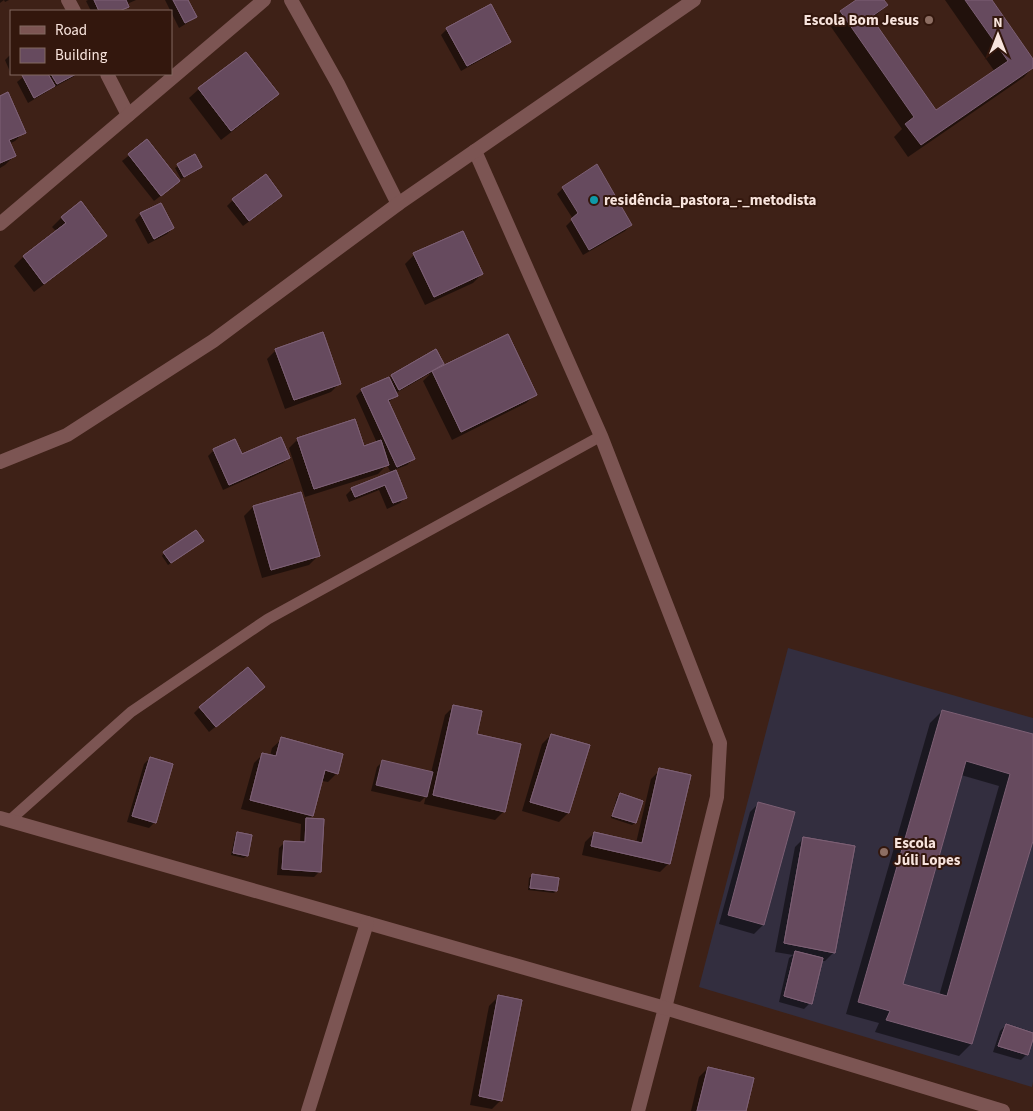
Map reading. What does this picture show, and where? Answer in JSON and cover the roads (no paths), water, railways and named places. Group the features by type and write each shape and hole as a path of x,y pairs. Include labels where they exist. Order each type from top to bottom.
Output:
{"street":[{"path":"0,224 264,0"},
{"path":"291,0 338,84 398,204"},
{"path":"0,462 67,434 213,341 398,204 694,0"},
{"path":"108,75 128,115"},
{"path":"475,151 601,436 720,743 717,797 638,1111"},
{"path":"5,820 665,1008 1003,1111"},
{"path":"308,1111 367,923"}],"lane":[{"path":"5,820 131,712 268,619 601,436"}],"place":[{"name":"Escola Bom Jesus","path":"929,20"},
{"name":"residência_pastora_-_metodista","path":"594,200"},
{"name":"Escola Júli Lopes","path":"884,852"}]}
